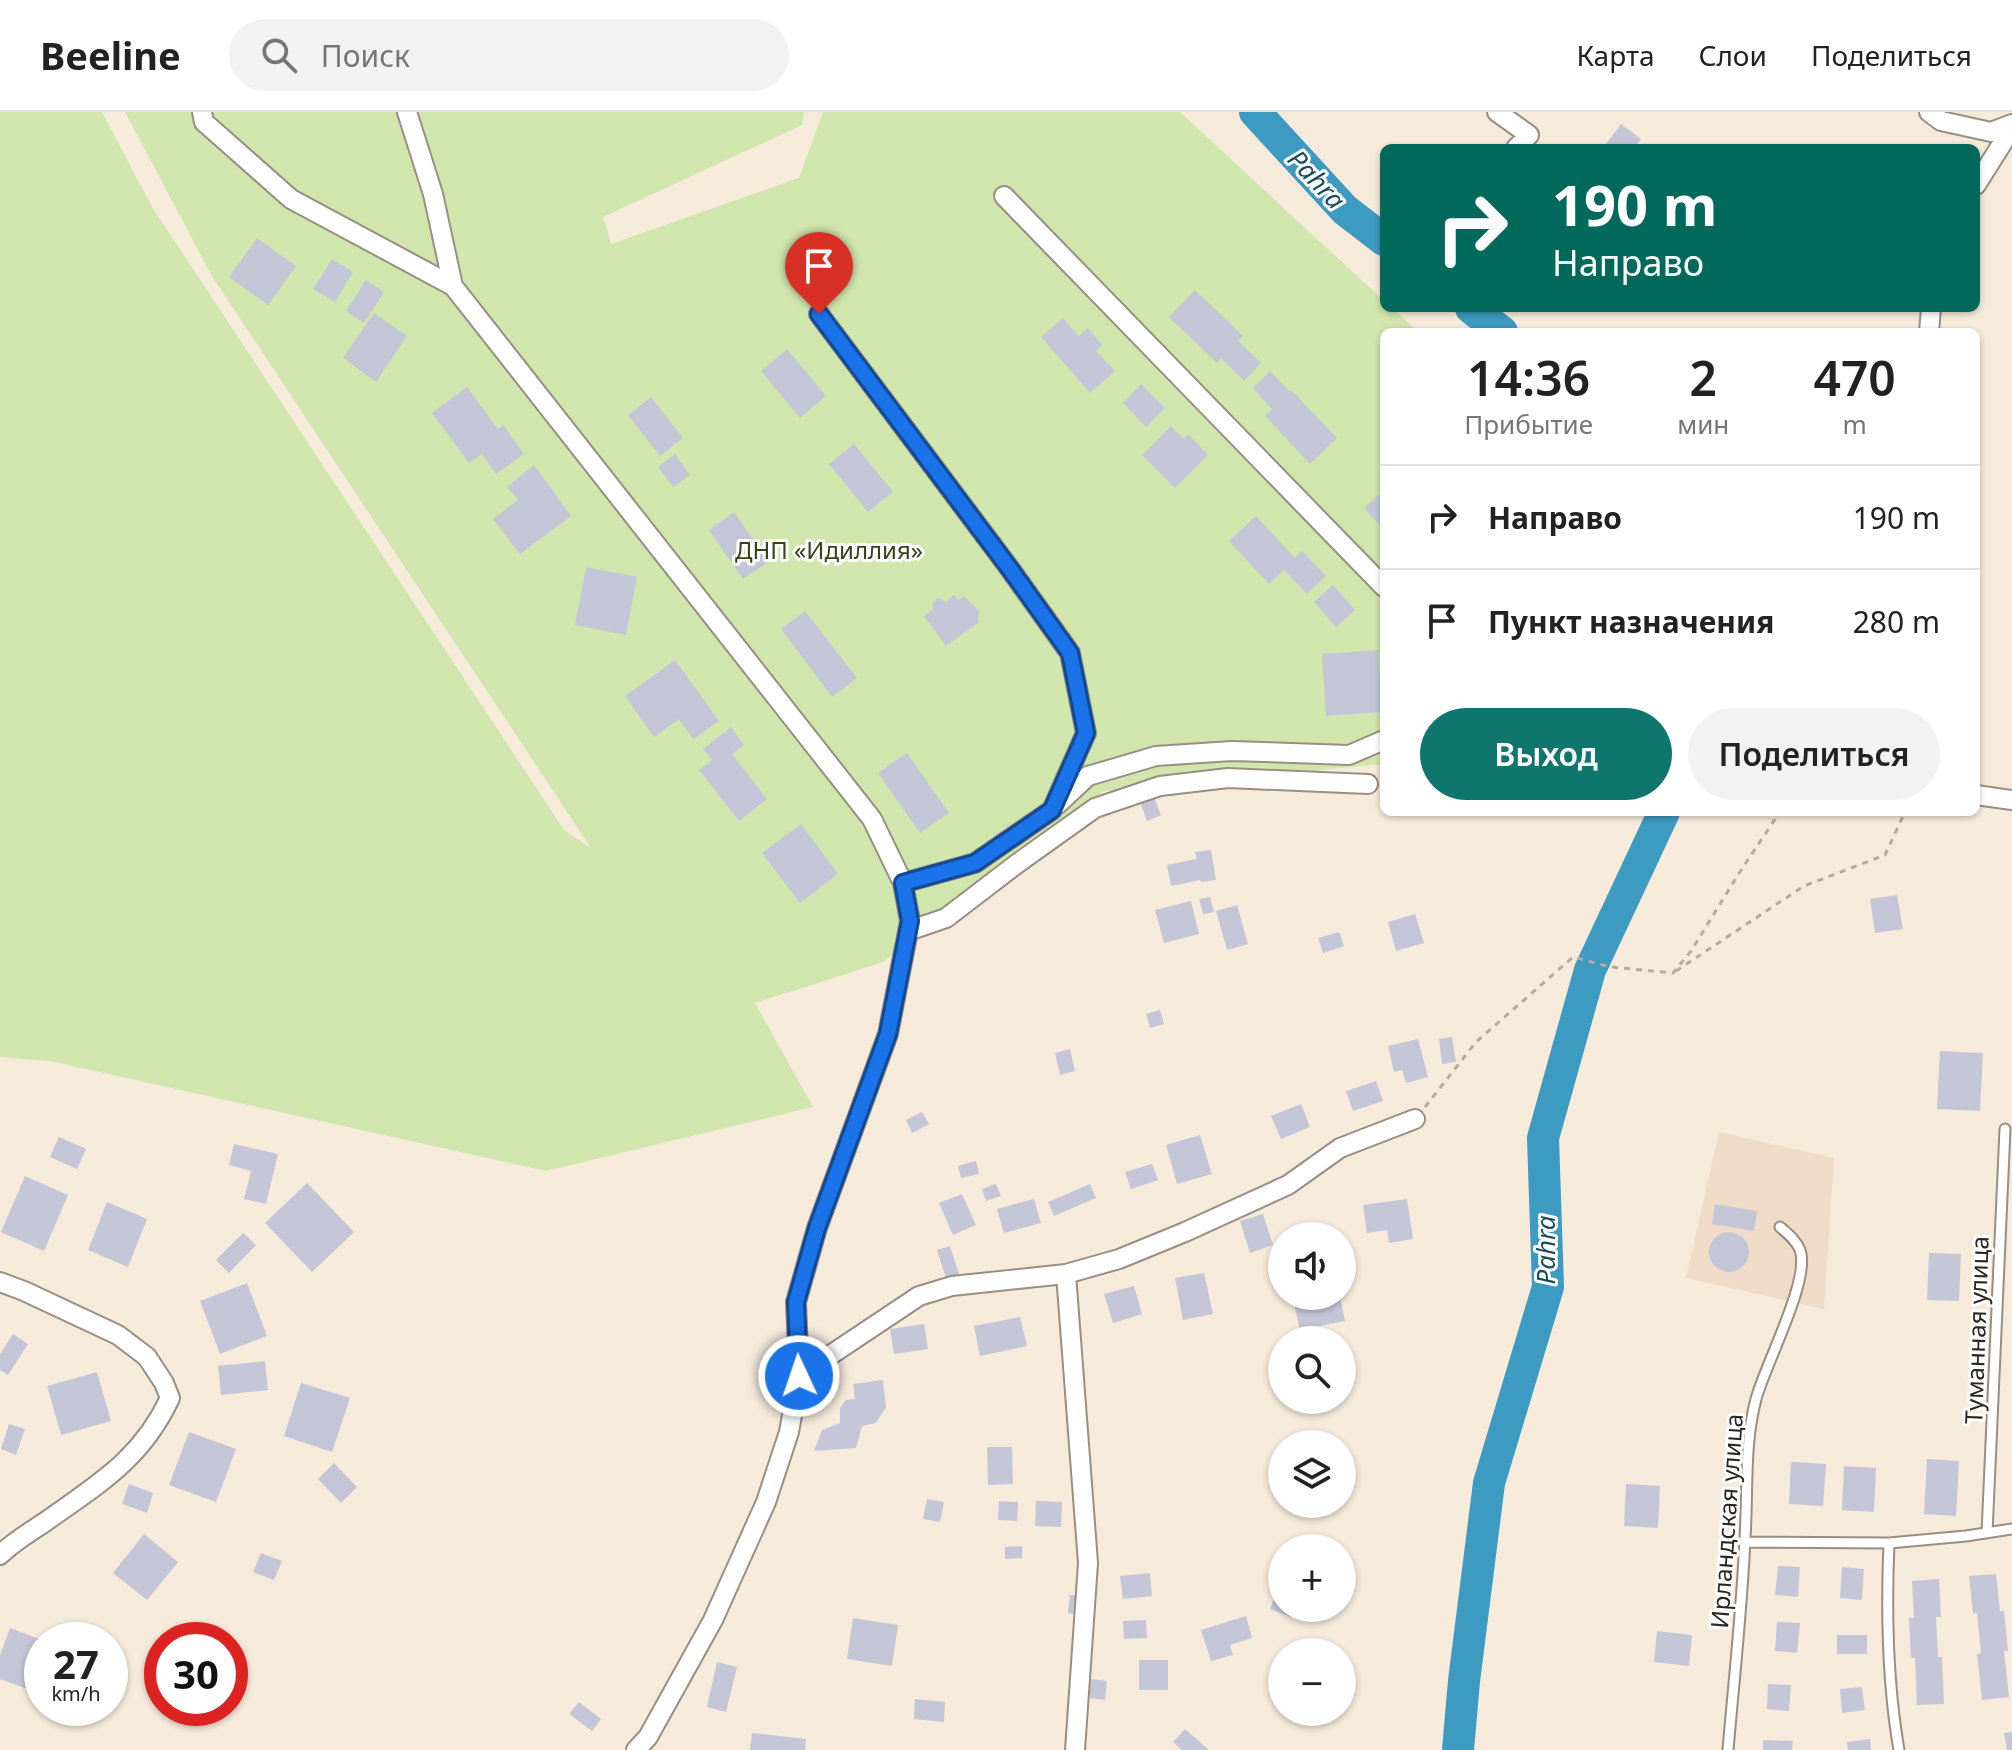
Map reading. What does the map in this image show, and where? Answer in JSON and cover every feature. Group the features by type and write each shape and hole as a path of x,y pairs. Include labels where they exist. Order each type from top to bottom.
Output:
{"street":[{"path":"202,112 204,122 291,199 453,286 872,819 903,883 910,921 888,1034 817,1228 796,1302 799,1376 789,1432 766,1502 713,1620 648,1737 636,1750"},
{"path":"407,112 433,194 453,286"},
{"path":"1497,112 1529,135 1520,144"},
{"path":"1929,112 1941,121 1991,132 2012,126"},
{"path":"1980,178 2012,126"},
{"path":"1004,196 1380,583"},
{"path":"819,314 1070,653 1086,733 1052,810"},
{"path":"903,883 975,863 1052,810 1088,776 1156,756 1232,751 1349,755 1380,742"},
{"path":"908,931 946,918 1095,808 1160,786 1228,778 1368,784"},
{"path":"1980,796 2012,800"},
{"path":"799,1376 919,1296 952,1286 1066,1274 1119,1259 1288,1185 1340,1148 1415,1119"},
{"path":"1066,1274 1088,1563 1075,1750"},
{"path":"0,1282 118,1335 147,1357 170,1398 158,1423 137,1451 104,1480 0,1555"}],"lane":[{"name":"Туманная улица","path":"1987,1533 2005,1129"},
{"name":"Ирландская улица","path":"1728,1750 1753,1410 1800,1280 1802,1260 1793,1239 1780,1227"},
{"path":"1745,1542 1889,1543 2012,1529"},
{"path":"1889,1543 1888,1665 1899,1750"}],"path":[{"path":"1673,973 1691,951 1777,816"},
{"path":"1415,1119 1476,1042 1573,957 1611,967 1673,973 1804,886 1885,855 1903,816"}],"shaded area":[{"path":"1719,1132 1834,1158 1824,1309 1686,1278"}],"green space":[{"name":"ДНП «Идиллия»","path":"0,112 102,112 152,207 564,830 591,848 213,278 125,112 804,112 802,125 603,217 611,244 799,178 823,112 1180,112 1380,297 1380,312 1396,312 1414,328 1380,328 1380,764 1104,791 883,962 755,1003 813,1107 546,1171 50,1061 0,1057"}],"building":[{"path":"1621,124 1641,139 1637,144 1606,144"},
{"path":"257,238 296,266 268,305 229,277"},
{"path":"332,259 353,272 335,302 313,289"},
{"path":"366,280 384,292 364,323 346,311"},
{"path":"1195,290 1243,336 1238,341 1261,363 1244,381 1221,358 1217,363 1169,317"},
{"path":"374,313 407,336 376,382 343,358"},
{"path":"1063,318 1079,336 1088,328 1102,345 1096,351 1115,371 1090,393 1041,337"},
{"path":"787,349 826,396 800,418 761,371"},
{"path":"1270,371 1337,438 1310,464 1265,416 1272,409 1253,388"},
{"path":"1141,384 1165,408 1146,427 1123,403"},
{"path":"467,387 498,429 503,425 524,454 496,474 482,454 469,463 432,413"},
{"path":"651,397 683,438 660,456 628,415"},
{"path":"1171,426 1184,439 1188,434 1208,455 1175,488 1142,455"},
{"path":"854,444 893,492 868,512 829,464"},
{"path":"675,454 690,475 673,487 658,467"},
{"path":"534,465 571,516 520,554 493,519 518,500 507,487"},
{"path":"1380,494 1380,526 1364,508"},
{"path":"734,512 768,562 743,579 709,530"},
{"path":"1256,516 1295,558 1302,551 1326,576 1307,594 1284,570 1269,584 1229,541"},
{"path":"586,567 637,577 626,635 575,625"},
{"path":"1333,585 1355,610 1336,627 1314,602"},
{"path":"954,595 959,600 964,596 979,611 978,623 946,646 924,616 933,609 932,604 938,598 946,602"},
{"path":"805,611 857,678 832,697 781,629"},
{"path":"1378,650 1380,712 1326,716 1322,654"},
{"path":"675,660 719,721 693,739 679,719 654,737 625,696"},
{"path":"731,727 744,745 732,754 767,799 739,821 699,770 712,760 703,749"},
{"path":"907,753 949,813 920,833 878,773"},
{"path":"1154,797 1161,815 1147,821 1140,802"},
{"path":"801,824 838,874 800,903 762,853"},
{"path":"1211,850 1216,880 1171,886 1167,865 1197,859 1195,852"},
{"path":"1897,895 1903,929 1875,933 1870,899"},
{"path":"1210,897 1214,912 1203,914 1199,899"},
{"path":"1191,901 1199,934 1164,943 1155,910"},
{"path":"1237,905 1248,944 1227,950 1216,911"},
{"path":"1415,914 1424,943 1396,951 1388,922"},
{"path":"1339,932 1344,946 1323,953 1318,938"},
{"path":"1160,1010 1164,1024 1150,1028 1146,1014"},
{"path":"1452,1037 1456,1062 1442,1064 1439,1039"},
{"path":"1418,1039 1428,1077 1406,1083 1402,1070 1394,1072 1388,1046"},
{"path":"1070,1049 1075,1071 1060,1075 1055,1053"},
{"path":"1940,1051 1983,1053 1980,1111 1937,1109"},
{"path":"1376,1081 1383,1101 1353,1111 1346,1091"},
{"path":"1301,1104 1310,1127 1281,1139 1271,1116"},
{"path":"922,1112 929,1124 912,1133 906,1120"},
{"path":"1200,1135 1212,1174 1177,1184 1166,1145"},
{"path":"59,1137 86,1149 77,1169 50,1157"},
{"path":"234,1144 278,1154 266,1204 244,1199 251,1171 229,1165"},
{"path":"976,1161 979,1174 961,1178 958,1166"},
{"path":"1152,1164 1158,1180 1131,1189 1125,1172"},
{"path":"25,1176 68,1195 44,1251 1,1232"},
{"path":"307,1183 354,1232 312,1272 265,1223"},
{"path":"996,1184 1001,1196 986,1201 982,1189"},
{"path":"1090,1184 1096,1198 1054,1216 1048,1202"},
{"path":"962,1194 976,1225 953,1235 939,1203"},
{"path":"1034,1199 1041,1223 1004,1233 997,1209"},
{"path":"1407,1199 1413,1239 1389,1243 1387,1230 1367,1233 1363,1205"},
{"path":"107,1202 147,1219 128,1267 88,1250"},
{"path":"1715,1204 1757,1211 1754,1231 1712,1224"},
{"path":"1263,1214 1268,1230 1268,1247 1250,1253 1240,1221"},
{"path":"1729,1232 1743,1238 1749,1252 1743,1266 1729,1272 1715,1266 1709,1252 1715,1238"},
{"path":"243,1233 256,1245 229,1273 216,1260"},
{"path":"950,1246 959,1274 946,1278 937,1250"},
{"path":"1929,1253 1961,1254 1959,1301 1927,1300"},
{"path":"1204,1273 1213,1314 1183,1320 1175,1278"},
{"path":"247,1283 267,1336 220,1354 200,1301"},
{"path":"1134,1286 1142,1314 1113,1323 1104,1294"},
{"path":"1295,1310 1343,1310 1345,1321 1299,1326"},
{"path":"1020,1317 1027,1346 980,1356 974,1326"},
{"path":"924,1324 928,1349 894,1354 890,1329"},
{"path":"13,1334 28,1344 8,1375 0,1370 0,1354"},
{"path":"265,1361 268,1390 221,1395 218,1366"},
{"path":"97,1372 111,1421 61,1435 47,1386"},
{"path":"883,1380 886,1407 876,1423 862,1426 856,1448 814,1451 822,1430 840,1423 840,1408 846,1400 855,1399 853,1384"},
{"path":"301,1383 350,1398 332,1452 284,1436"},
{"path":"9,1424 25,1429 16,1455 1,1449"},
{"path":"189,1432 236,1449 216,1502 169,1485"},
{"path":"987,1447 1012,1447 1013,1484 988,1485"},
{"path":"1927,1459 1959,1461 1956,1516 1924,1514"},
{"path":"1791,1462 1826,1464 1823,1506 1789,1504"},
{"path":"334,1463 357,1487 341,1503 318,1479"},
{"path":"1844,1466 1876,1468 1874,1512 1842,1510"},
{"path":"129,1484 153,1493 147,1513 122,1504"},
{"path":"1626,1484 1660,1486 1658,1528 1624,1526"},
{"path":"927,1499 944,1502 940,1522 923,1519"},
{"path":"999,1501 1018,1502 1017,1521 998,1520"},
{"path":"1036,1501 1062,1502 1061,1527 1035,1526"},
{"path":"144,1534 178,1562 147,1600 113,1573"},
{"path":"1022,1546 1022,1558 1005,1559 1005,1547"},
{"path":"261,1553 282,1561 274,1580 253,1572"},
{"path":"1778,1566 1800,1567 1798,1597 1775,1595"},
{"path":"1842,1567 1864,1569 1862,1600 1840,1598"},
{"path":"1150,1573 1152,1596 1123,1599 1120,1576"},
{"path":"1996,1574 2000,1611 2004,1611 2009,1697 1982,1700 1977,1613 1973,1614 1969,1576"},
{"path":"1939,1579 1941,1617 1936,1617 1944,1704 1917,1705 1909,1618 1914,1618 1912,1581"},
{"path":"1070,1595 1082,1596 1080,1615 1068,1613"},
{"path":"1246,1616 1252,1638 1230,1645 1233,1655 1211,1661 1201,1630"},
{"path":"853,1618 898,1625 892,1666 847,1659"},
{"path":"1146,1620 1147,1638 1124,1639 1123,1621"},
{"path":"1777,1622 1800,1623 1797,1653 1775,1651"},
{"path":"10,1628 24,1633 24,1688 0,1679 0,1655"},
{"path":"1657,1631 1692,1635 1689,1666 1654,1662"},
{"path":"1837,1635 1867,1635 1867,1654 1837,1654"},
{"path":"1139,1660 1168,1660 1168,1690 1139,1690"},
{"path":"717,1662 737,1667 726,1712 707,1707"},
{"path":"1091,1679 1107,1681 1105,1700 1089,1698"},
{"path":"1768,1684 1791,1685 1789,1711 1767,1709"},
{"path":"1862,1687 1865,1710 1842,1713 1840,1689"},
{"path":"915,1699 945,1702 944,1722 914,1719"},
{"path":"579,1702 601,1719 592,1731 569,1714"},
{"path":"1185,1729 1209,1750 1182,1750 1173,1742"},
{"path":"2012,1732 2012,1750 2007,1750 2004,1733"},
{"path":"752,1733 806,1739 805,1750 750,1750"},
{"path":"1870,1739 1871,1750 1848,1750 1847,1742"},
{"path":"1763,1740 1793,1741 1792,1750 1763,1750"}],"waterway":[{"name":"Pahra","path":"1255,112 1345,210 1380,237"},
{"name":"Pahra","path":"1476,312 1497,328"},
{"name":"Pahra","path":"1458,1750 1489,1483 1548,1287 1543,1138 1590,970 1662,816"}],"route":[{"path":"799,1376 796,1302 817,1228 888,1034 910,921 903,883 975,863 1052,810 1086,733 1070,653 819,314"}]}
